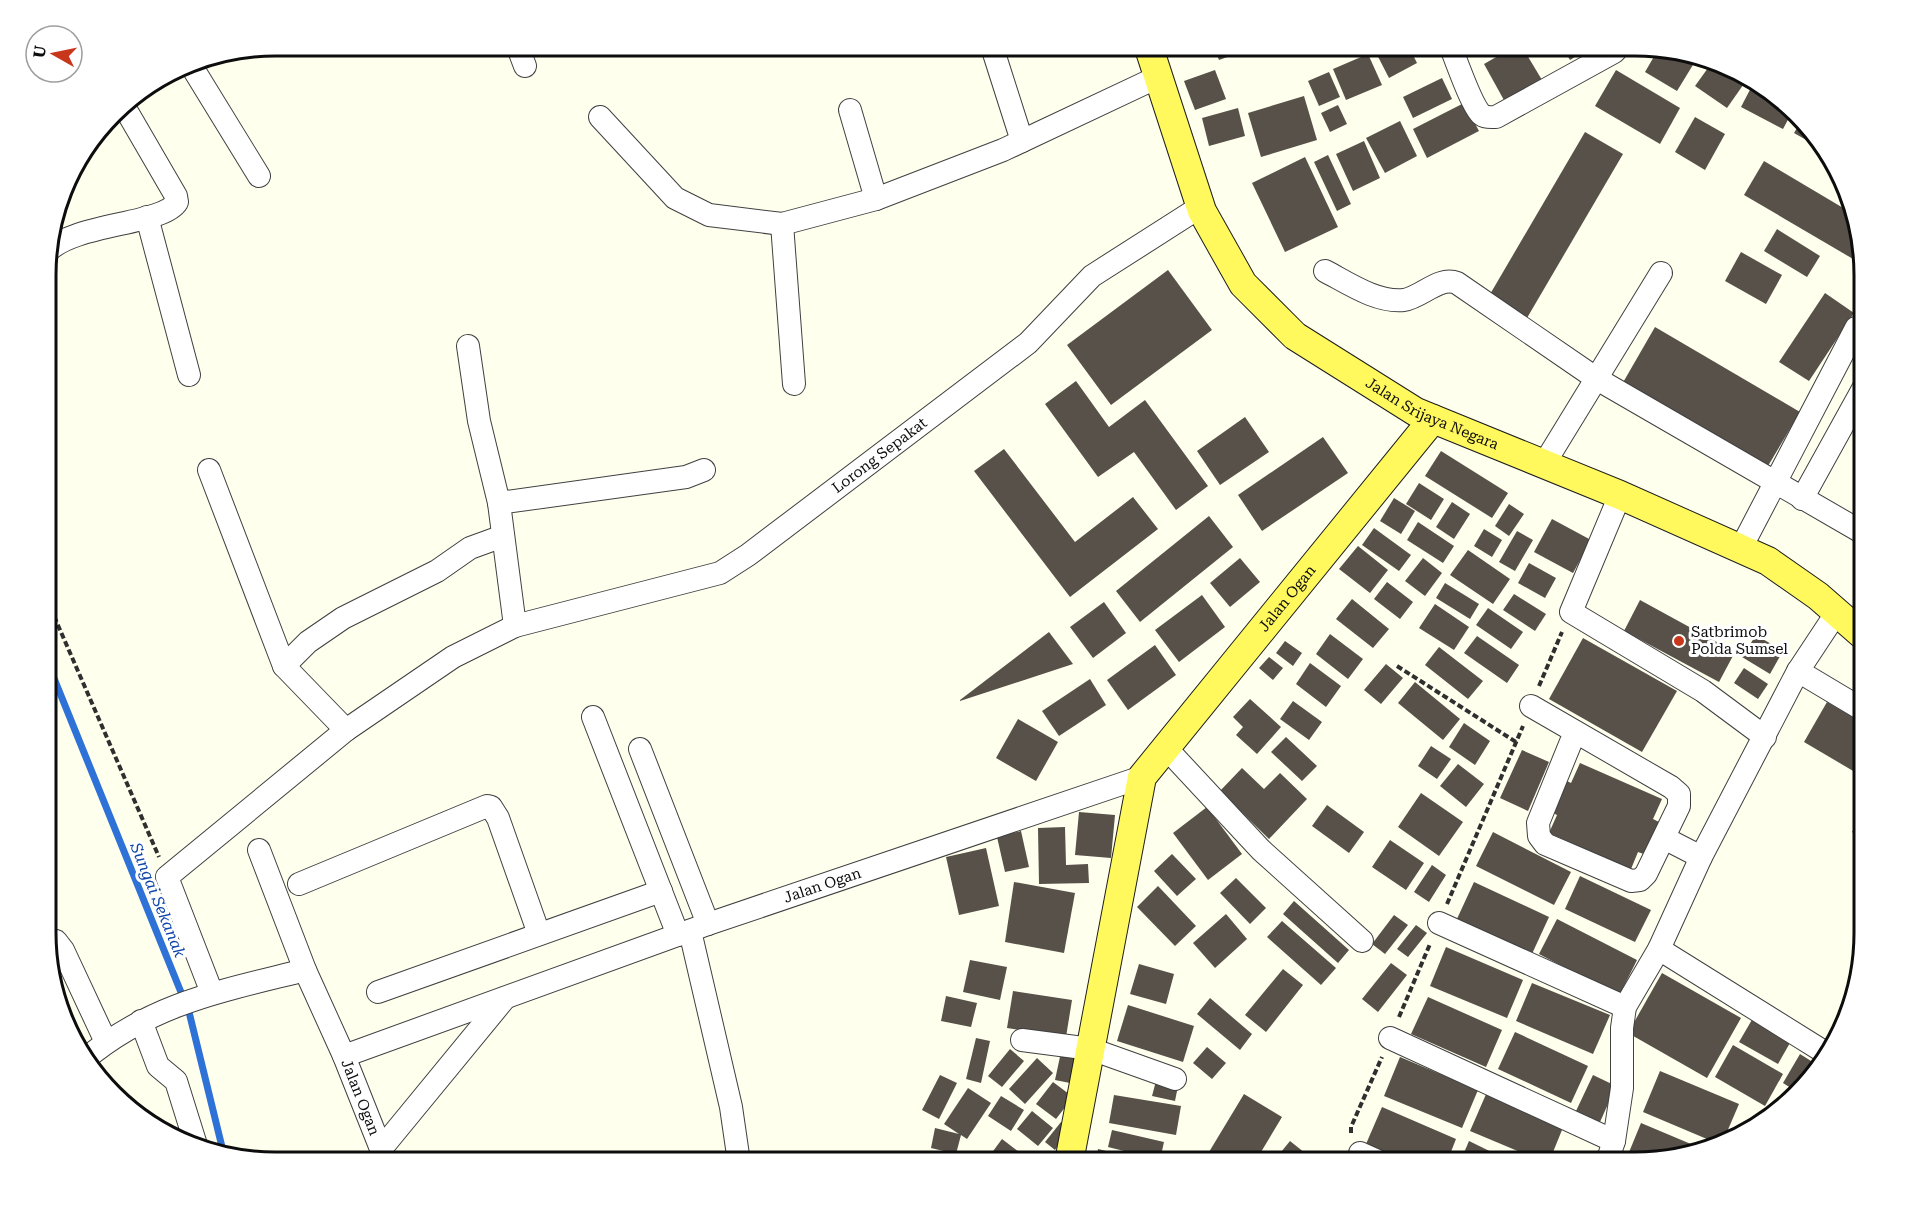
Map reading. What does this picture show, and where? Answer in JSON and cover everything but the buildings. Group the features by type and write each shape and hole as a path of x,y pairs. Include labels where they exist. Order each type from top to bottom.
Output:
{"main road":[{"name":"Jalan Srijaya Negara","path":"1152,56 1200,207 1244,284 1295,336 1416,412 1620,495 1768,561 1818,596 1854,628"},
{"name":"Jalan Ogan","path":"1071,1152 1142,777 1433,419"}],"street":[{"path":"522,56 525,66"},
{"path":"995,56 1022,141"},
{"path":"1455,56 1481,114 1496,117 1607,56"},
{"path":"194,71 259,176"},
{"path":"600,117 675,198 709,215 782,224 876,199 1004,150 1160,76"},
{"path":"850,110 876,199"},
{"path":"57,245 68,238 147,218 174,207 177,202 176,196 128,112"},
{"name":"Lorong Sepakat","path":"167,877 346,730 453,657 515,626 720,573 748,555 1028,343 1092,276 1200,207"},
{"path":"147,218 189,375"},
{"path":"782,224 794,384"},
{"path":"1325,271 1365,292 1390,299 1404,300 1419,296 1437,284 1452,281 1597,379 1854,528"},
{"path":"1544,464 1661,273"},
{"path":"1741,549 1854,332"},
{"path":"468,346 479,421 499,503 515,626"},
{"path":"1802,499 1854,403"},
{"path":"209,470 284,666 346,730"},
{"path":"499,503 686,477 704,470"},
{"path":"1620,495 1571,612 1703,692 1765,737"},
{"path":"284,666 308,642 343,618 437,571 470,548 503,536"},
{"path":"1390,1038 1610,1151 1622,1088 1622,1028 1625,1007 1659,949 1701,857 1798,671 1837,612"},
{"path":"1798,671 1854,705"},
{"path":"1531,706 1671,786 1679,794 1679,806 1646,874 1640,880 1631,881 1545,844 1539,836 1538,823 1575,732"},
{"path":"593,717 661,891 692,930"},
{"path":"1166,748 1261,850 1362,941"},
{"path":"640,749 692,930 731,1107 738,1152"},
{"name":"Jalan Ogan","path":"382,1152 344,1056 692,930 1142,777"},
{"path":"299,884 487,806 491,807 498,818 539,934"},
{"path":"1664,838 1701,857"},
{"path":"259,850 305,970 344,1056"},
{"path":"167,877 204,995"},
{"path":"378,992 661,891"},
{"path":"1439,923 1625,1007"},
{"path":"56,941 63,950 106,1042"},
{"path":"1659,949 1821,1050"},
{"path":"92,1054 106,1042 141,1021 204,995 305,970"},
{"name":"Jalan Ogan","path":"385,1152 506,997"},
{"path":"141,1021 158,1066 176,1081 193,1136"},
{"path":"1022,1040 1090,1049 1175,1079"}],"path":[{"path":"1362,1152 1351,1145 1351,1127 1571,612"},
{"path":"56,621 167,877"},
{"path":"1397,666 1516,742"}],"waterway":[{"name":"Sungai Sekanak","path":"56,683 189,1012 221,1145"}],"place":[{"name":"Satbrimob Polda Sumsel","path":"1679,641"}]}
